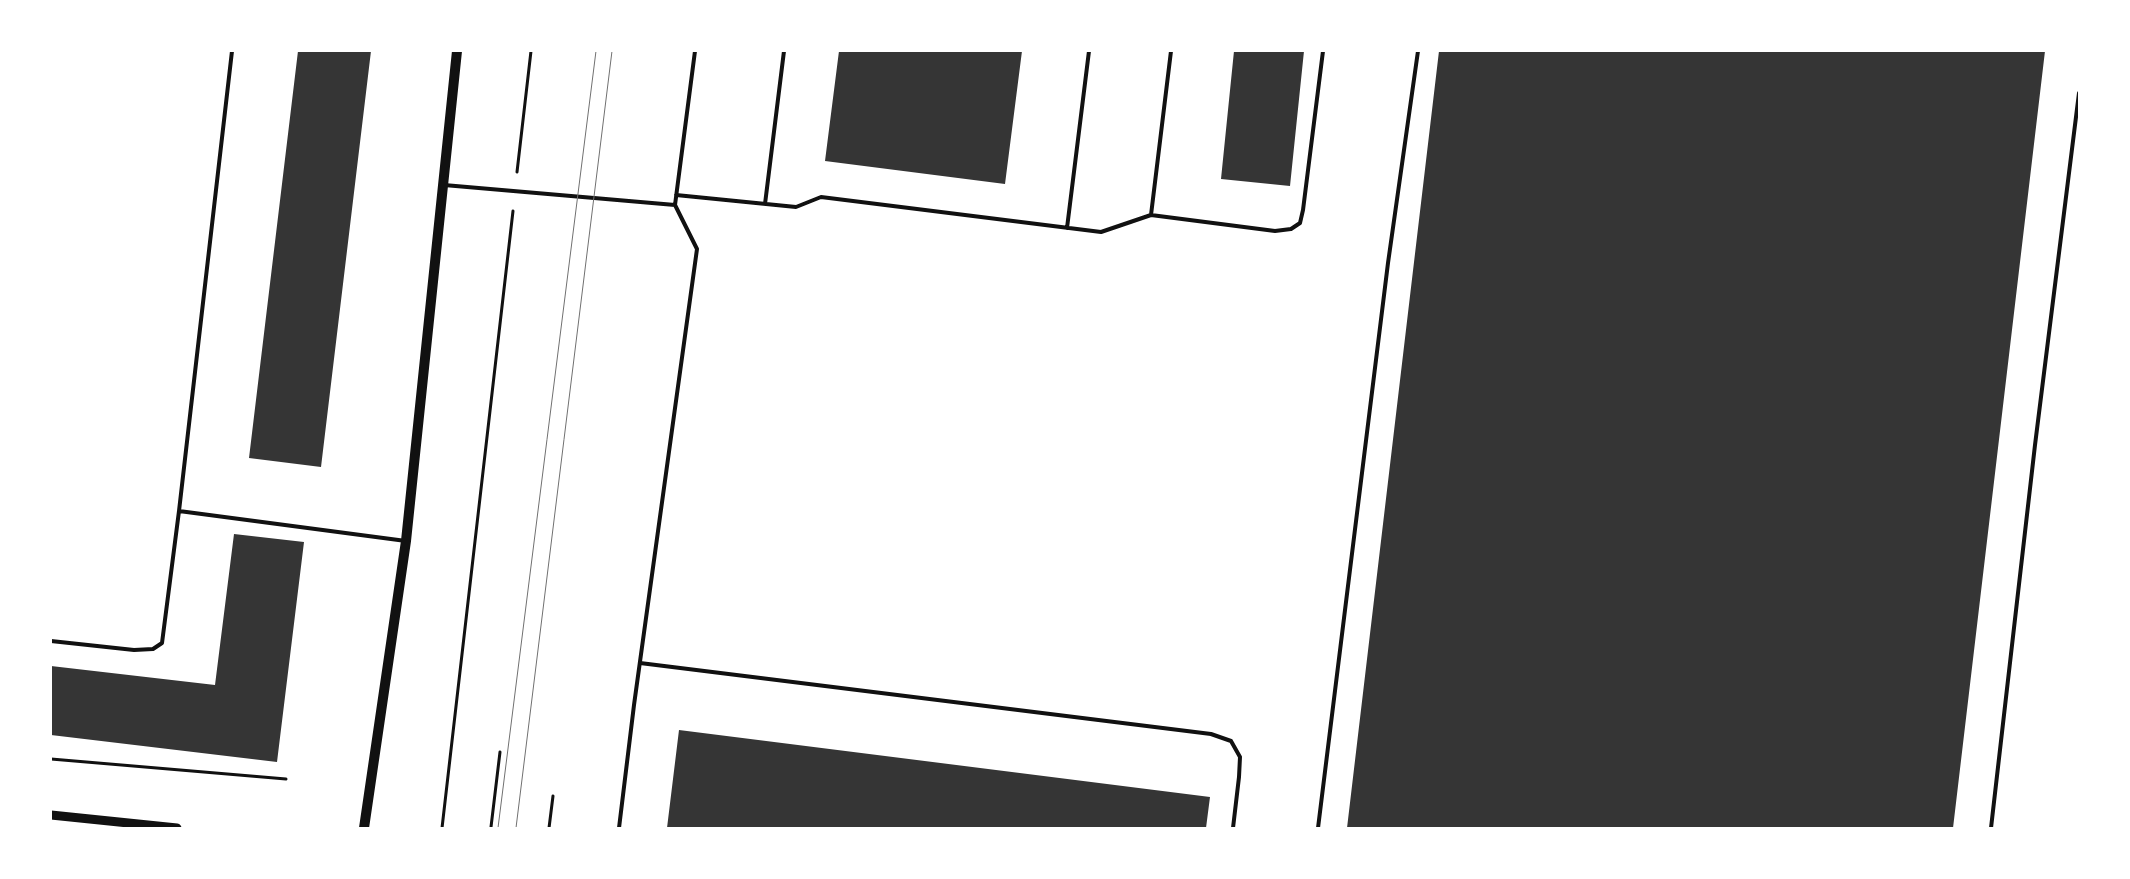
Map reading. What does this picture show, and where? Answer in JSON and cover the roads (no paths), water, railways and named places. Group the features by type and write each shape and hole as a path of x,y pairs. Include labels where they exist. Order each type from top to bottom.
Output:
{"main road":[{"path":"364,828 406,541 457,51"}],"street":[{"path":"51,815 177,828"}],"lane":[{"path":"51,641 134,650 153,649 162,643 232,51"},
{"path":"619,828 697,250 675,204 695,51"},
{"path":"764,204 784,51"},
{"path":"1067,228 1090,51"},
{"path":"1151,215 1171,51"},
{"path":"676,195 796,207 821,197 1101,232 1151,215 1275,231 1291,229 1300,223 1322,51"},
{"path":"1318,828 1388,263 1418,51"},
{"path":"1991,828 2035,446 2079,93"},
{"path":"444,185 675,204"},
{"path":"179,511 406,541"},
{"path":"640,663 1211,734 1231,741 1240,757 1240,777 1233,828"}],"tram line":[{"path":"498,828 596,51"},
{"path":"516,828 612,51"}]}
